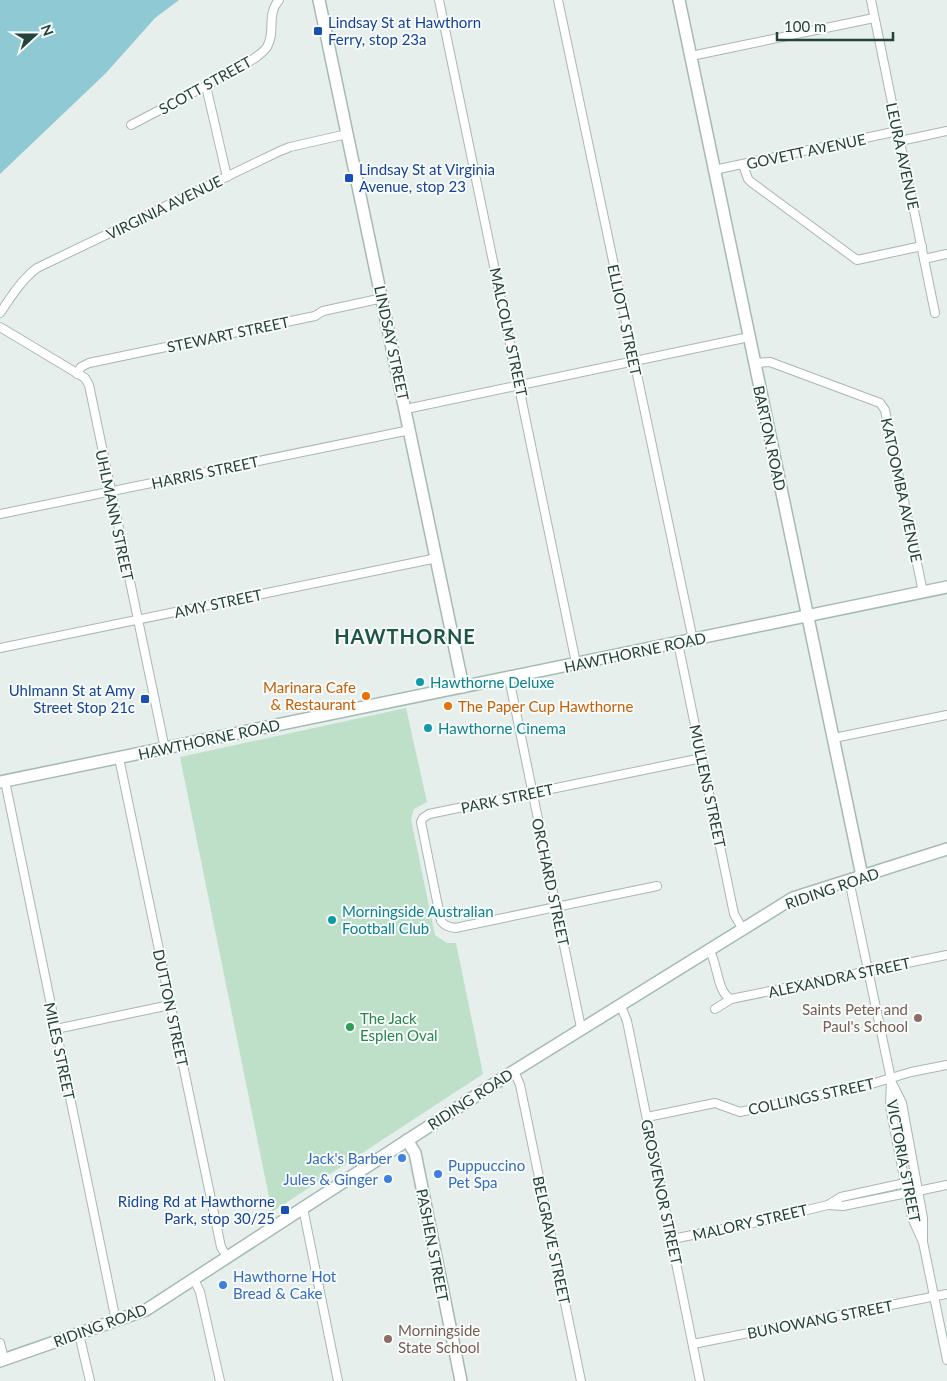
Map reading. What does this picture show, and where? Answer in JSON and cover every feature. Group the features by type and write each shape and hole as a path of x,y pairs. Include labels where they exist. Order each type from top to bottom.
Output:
{"street":[{"name":"LINDSAY STREET","path":"320,0 464,687"},
{"name":"MALCOLM STREET","path":"439,0 520,385 576,664"},
{"name":"ELLIOTT STREET","path":"558,0 693,640"},
{"name":"BARTON ROAD","path":"679,0 862,876"},
{"name":"LEURA AVENUE","path":"871,0 935,313"},
{"name":"SCOTT STREET","path":"131,124 206,86 261,55 270,39 276,3"},
{"path":"691,56 874,18"},
{"path":"206,86 227,177"},
{"name":"GOVETT AVENUE","path":"714,170 898,131"},
{"path":"900,141 947,131"},
{"name":"VIRGINIA AVENUE","path":"0,313 20,284 37,268 290,146 347,134"},
{"path":"743,165 751,182 858,260 922,246"},
{"path":"924,259 947,254"},
{"name":"STEWART STREET","path":"77,374 81,367 89,363 315,316 323,311 383,298"},
{"name":"UHLMANN STREET","path":"0,327 85,378 88,385 164,748"},
{"path":"406,409 749,337"},
{"name":"KATOOMBA AVENUE","path":"754,363 770,362 880,403 885,410 923,592"},
{"name":"HARRIS STREET","path":"0,514 410,430"},
{"name":"AMY STREET","path":"0,648 437,558"},
{"name":"HAWTHORNE ROAD","path":"2,781 947,587"},
{"name":"MULLENS STREET","path":"678,643 734,914 742,928"},
{"name":"ORCHARD STREET","path":"509,678 581,1028"},
{"path":"834,738 947,715"},
{"name":"DUTTON STREET","path":"119,758 221,1247 227,1257"},
{"name":"PARK STREET","path":"556,907 455,928 446,926 441,921 421,822 423,818 429,814 702,758"},
{"name":"MILES STREET","path":"2,781 56,1029 116,1321"},
{"name":"RIDING ROAD","path":"2,1360 146,1310 581,1028 793,898 947,850"},
{"name":"VICTORIA STREET","path":"849,880 890,1079 890,1106 907,1194 912,1218 923,1242"},
{"path":"556,907 657,886"},
{"path":"709,949 714,958 722,991 725,997 731,999"},
{"name":"ALEXANDRA STREET","path":"715,1009 731,999 947,955"},
{"name":"GROSVENOR STREET","path":"620,1004 627,1021 700,1381"},
{"path":"56,1029 170,1005"},
{"name":"COLLINGS STREET","path":"646,1117 715,1103 740,1112 947,1065"},
{"name":"BELGRAVE STREET","path":"514,1071 520,1084 581,1381"},
{"name":"VICTORIA STREET","path":"890,1079 902,1103 923,1218 923,1242 947,1360"},
{"name":"PASHEN STREET","path":"407,1140 415,1153 461,1381"},
{"name":"MALORY STREET","path":"828,1205 841,1197 905,1183"},
{"path":"918,1191 947,1185"},
{"name":"MALORY STREET","path":"672,1240 828,1205 843,1206 907,1194"},
{"path":"303,1208 338,1381"},
{"path":"194,1279 200,1292 220,1381"},
{"name":"BUNOWANG STREET","path":"693,1344 947,1294"},
{"path":"79,1334 90,1381"},
{"path":"0,1343 2,1360"}],"green space":[{"path":"406,708 427,802 414,809 411,819 435,935 447,943 456,943 483,1074 272,1212 180,757"}],"water":[{"path":"0,0 179,0 155,18 106,73 0,174"}],"place":[{"name":"Lindsay St at Hawthorn Ferry, stop 23a","path":"318,31"},
{"name":"Lindsay St at Virginia Avenue, stop 23","path":"349,178"},
{"name":"Hawthorne Deluxe","path":"420,682"},
{"name":"Marinara Cafe & Restaurant","path":"366,696"},
{"name":"Uhlmann St at Amy Street Stop 21c","path":"145,699"},
{"name":"The Paper Cup Hawthorne","path":"448,706"},
{"name":"Hawthorne Cinema","path":"428,728"},
{"name":"Morningside Australian Football Club","path":"332,920"},
{"name":"Saints Peter and Paul's School","path":"918,1018"},
{"name":"The Jack Esplen Oval","path":"350,1027"},
{"name":"Jack's Barber","path":"402,1158"},
{"name":"Puppuccino Pet Spa","path":"438,1174"},
{"name":"Jules & Ginger","path":"388,1179"},
{"name":"Riding Rd at Hawthorne Park, stop 30/25","path":"285,1210"},
{"name":"Hawthorne Hot Bread & Cake","path":"223,1285"},
{"name":"Morningside State School","path":"388,1339"}],"district":[{"name":"HAWTHORNE","path":"405,636"}]}
